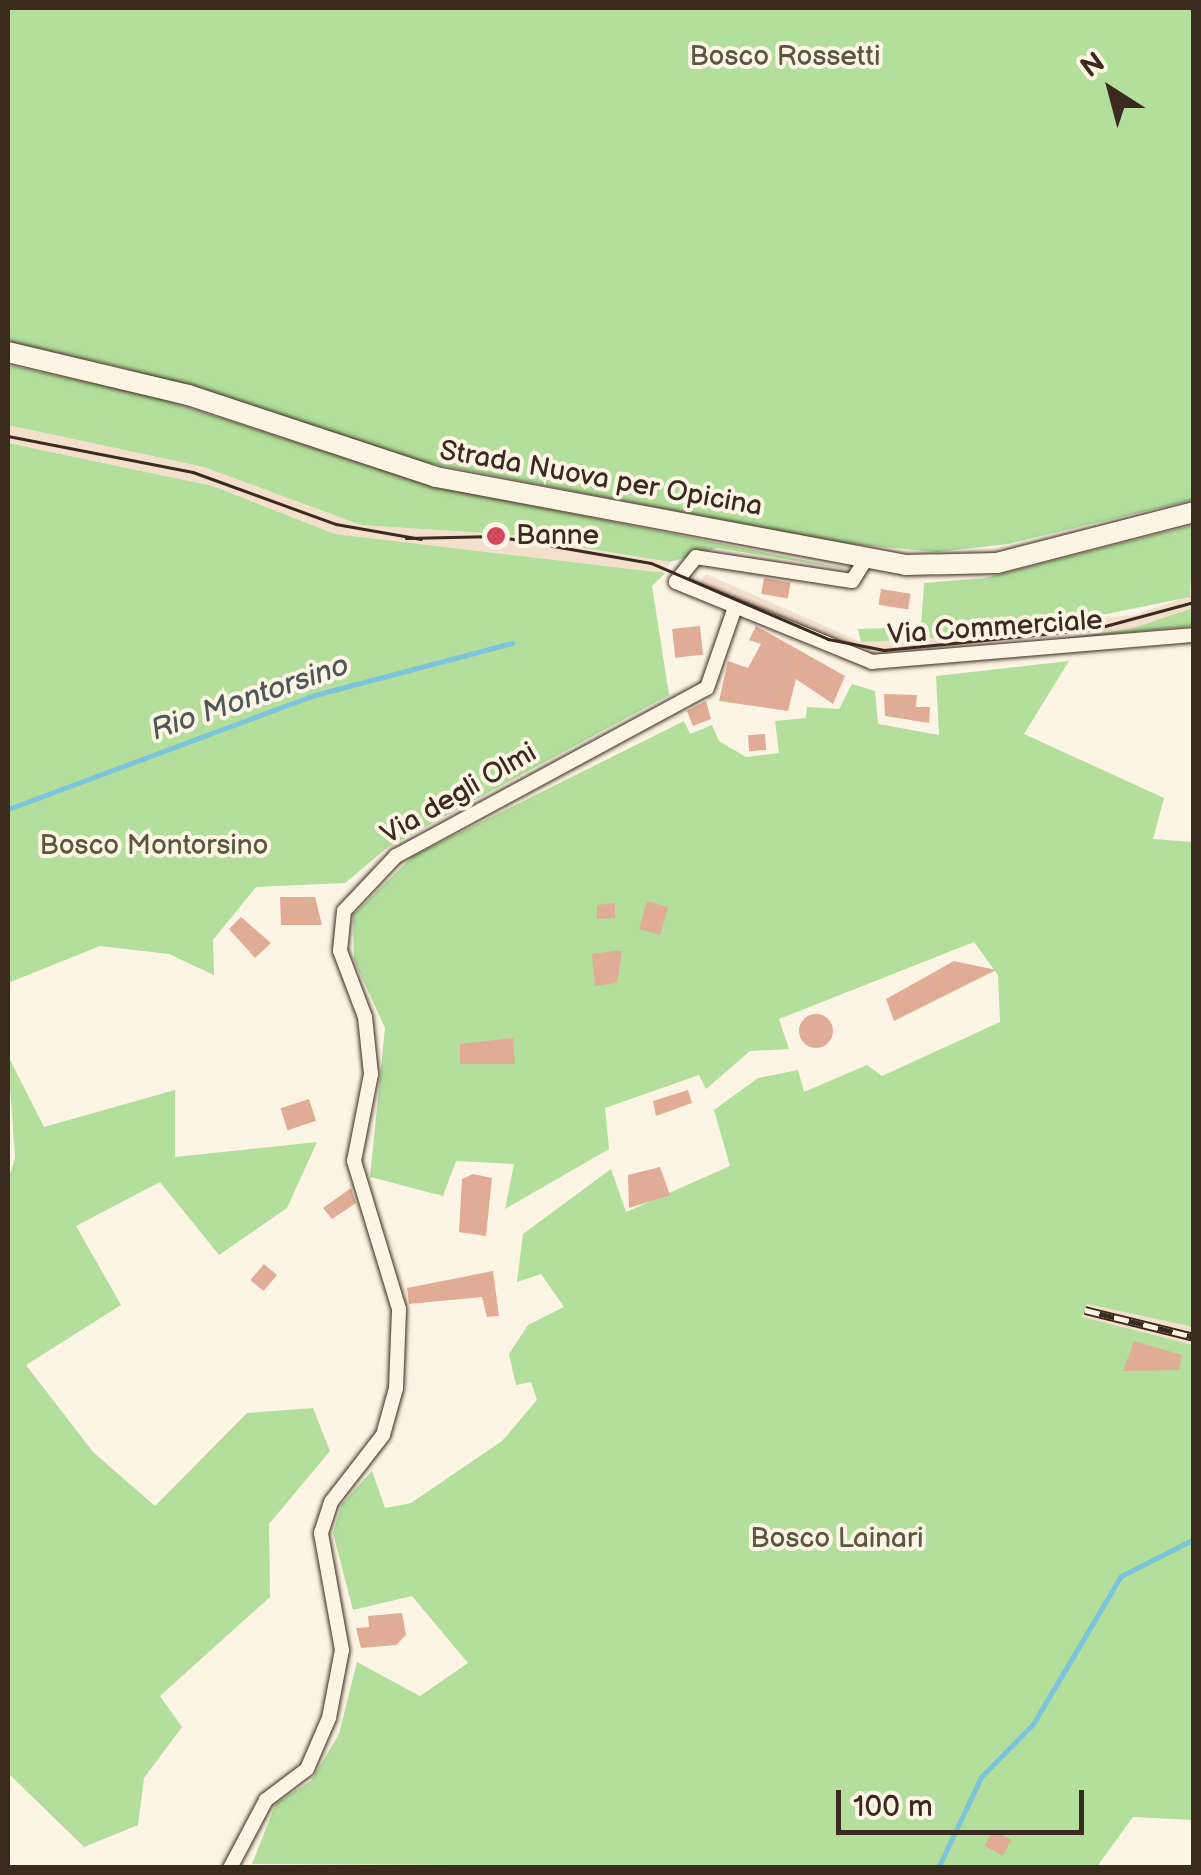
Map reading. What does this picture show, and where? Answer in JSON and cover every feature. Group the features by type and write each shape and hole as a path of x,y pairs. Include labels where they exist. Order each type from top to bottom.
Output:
{"main road":[{"name":"Strada Nuova per Opicina","path":"8,352 188,396 409,470 866,559 997,563 1194,512"}],"street":[{"name":"Via Commerciale","path":"866,559 852,581 737,558 687,561 676,582 828,651 891,663 1194,635"},
{"name":"Via degli Olmi","path":"230,1868 266,1800 307,1769 329,1718 342,1650 320,1533 331,1502 374,1452 396,1388 400,1309 354,1161 371,1074 365,1016 340,951 344,911 396,856 707,688 734,607"}],"shaded area":[{"path":"8,425 204,467 361,525 529,536 530,526 560,544 670,562 665,573 335,534 213,486 8,443"},
{"path":"706,574 861,642 1134,615 1193,595 1194,608 1130,629 871,655 698,586"},
{"path":"1087,1304 1193,1327 1193,1345 1082,1318"}],"green space":[{"name":"Bosco Rossetti","path":"8,8 1193,8 1193,500 1008,544 937,552 840,543 398,457 125,368 8,342"},
{"path":"8,365 152,396 430,485 852,570 717,548 670,562 560,544 531,526 529,536 361,525 204,467 8,425"},
{"name":"Bosco Montorsino","path":"8,443 213,486 335,534 665,573 652,586 669,695 388,847 345,883 256,887 213,940 214,975 169,954 100,946 8,983"},
{"path":"1193,525 1190,597 1009,634 861,642 858,629 921,627 924,583 985,578"},
{"path":"1193,608 1193,626 1035,642 1130,629"},
{"name":"Bosco Lainari","path":"1069,661 1024,734 1164,798 1153,839 1193,842 1193,1327 1087,1304 1082,1317 1193,1345 1193,1820 1133,1817 1096,1868 252,1864 276,1803 311,1781 339,1734 357,1662 420,1696 468,1663 412,1596 353,1610 333,1533 342,1504 372,1471 385,1508 411,1503 502,1441 537,1400 531,1382 516,1385 509,1354 528,1325 564,1307 541,1274 517,1282 523,1234 611,1169 626,1212 730,1166 714,1110 758,1078 798,1070 804,1092 867,1065 882,1076 1000,1022 998,975 974,942 779,1019 789,1049 750,1051 706,1089 699,1075 605,1108 609,1149 505,1209 514,1164 456,1161 443,1196 370,1177 385,1028 354,960 353,915 413,856 684,721 690,734 712,725 719,741 746,757 779,753 775,721 806,718 807,707 839,709 852,684 875,691 878,724 939,735 936,676"},
{"path":"8,1056 44,1127 175,1090 175,1157 317,1142 287,1208 219,1255 160,1182 76,1226 121,1305 26,1365 93,1452 155,1506 247,1413 313,1408 330,1451 269,1524 270,1597 160,1696 182,1727 144,1778 138,1825 84,1847 8,1773 8,1181 15,1158"}],"building":[{"path":"764,578 791,583 788,598 761,594"},
{"path":"881,589 911,594 908,609 878,605"},
{"path":"700,626 703,655 675,658 672,629"},
{"path":"756,626 845,676 833,704 796,679 788,711 719,701 728,661 748,668 761,644 749,640"},
{"path":"884,694 917,695 916,707 930,707 929,723 885,716"},
{"path":"706,701 711,719 693,726 687,711"},
{"path":"765,734 766,750 749,751 748,735"},
{"path":"280,897 315,897 322,925 281,925"},
{"path":"647,901 668,907 660,935 639,929"},
{"path":"615,903 615,918 597,919 597,905"},
{"path":"241,917 271,943 255,958 229,929"},
{"path":"622,951 617,983 595,986 592,954"},
{"path":"954,961 996,970 894,1021 886,999"},
{"path":"816,1014 828,1019 833,1031 828,1043 816,1048 804,1043 799,1031 804,1019"},
{"path":"513,1038 515,1064 460,1064 460,1044"},
{"path":"688,1090 692,1103 656,1116 653,1101"},
{"path":"309,1099 316,1121 288,1130 280,1108"},
{"path":"660,1167 670,1195 629,1208 628,1175"},
{"path":"473,1174 492,1178 486,1236 459,1232 462,1179"},
{"path":"351,1188 356,1203 332,1219 323,1208"},
{"path":"264,1264 277,1275 264,1291 251,1280"},
{"path":"493,1271 499,1316 487,1317 482,1297 409,1304 407,1288"},
{"path":"1134,1341 1182,1355 1179,1370 1123,1371"},
{"path":"402,1613 406,1635 396,1645 361,1648 356,1628 369,1627 368,1616"},
{"path":"993,1830 1012,1840 1003,1856 985,1846"}],"waterway":[{"name":"Rio Montorsino","path":"8,809 315,695 512,643"},
{"path":"938,1868 981,1777 1033,1724 1121,1576 1194,1539"}],"tram line":[{"path":"8,436 193,472 336,524 421,539"},
{"path":"406,538 496,536 651,563 828,639 884,650 1094,629 1194,602"}],"railway":[{"path":"1085,1310 1194,1337"}],"place":[{"name":"Banne","path":"496,536"}]}
